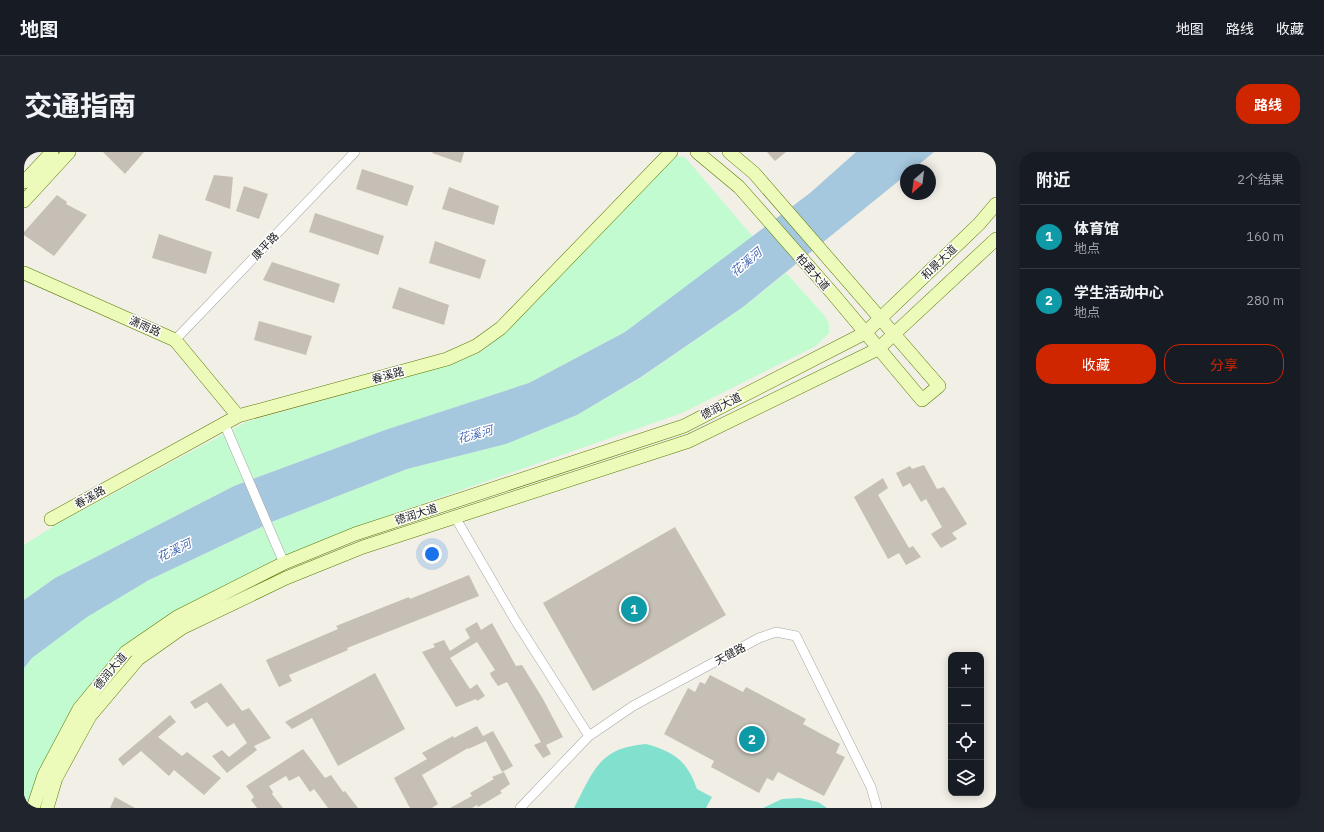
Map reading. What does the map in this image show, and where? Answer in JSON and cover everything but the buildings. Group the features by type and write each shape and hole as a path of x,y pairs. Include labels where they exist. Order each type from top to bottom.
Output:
{"main road":[{"path":"24,182 52,152"},
{"path":"24,201 69,152"},
{"name":"春溪路","path":"51,519 238,416 447,359 476,346 501,328 671,152"},
{"name":"柏君大道","path":"697,152 739,187 833,294 922,400 939,386 754,173 729,152"},
{"name":"和景大道","path":"880,319 979,224 996,204"},
{"name":"和景大道","path":"894,334 996,239"},
{"name":"潇雨路","path":"24,273 175,340 238,416"},
{"name":"德润大道","path":"33,808 44,776 79,709 126,652 177,616 284,563 355,534 684,426 866,333 880,319"},
{"name":"德润大道","path":"47,808 56,778 90,716 138,659 182,628 286,578 363,547 689,440 878,349 894,334"}],"street":[{"name":"康平路","path":"175,340 355,152"},
{"path":"224,423 284,563"},
{"path":"455,517 515,620 589,736"},
{"name":"天健路","path":"520,808 589,736 633,706 759,638 776,632 796,636 872,787 877,808"}],"green space":[{"path":"674,156 685,157 753,237 625,332 529,383 385,430 234,486 55,578 24,600 24,545 57,524 246,422 451,365 481,352 505,333"},
{"path":"786,273 825,316 829,324 829,333 816,346 682,413 353,528 276,559 174,612 73,707 28,808 24,808 24,668 32,658 87,616 149,580 274,521 407,469 506,444 577,415 642,377 743,307"}],"shaded area":[{"path":"646,744 665,750 679,759 689,771 697,789 712,797 706,808 574,808 593,772 600,763 618,750 630,746"},
{"path":"800,798 818,802 827,808 763,808 782,799"}],"water":[{"name":"花溪河","path":"856,152 934,152 919,164 900,164 900,180 743,307 641,377 577,415 506,444 407,469 274,521 149,580 87,617 32,658 24,668 24,600 55,578 234,486 385,430 529,383 625,332 810,193"}],"place":[{"name":"体育馆","path":"634,609"},
{"name":"学生活动中心","path":"752,739"}]}
